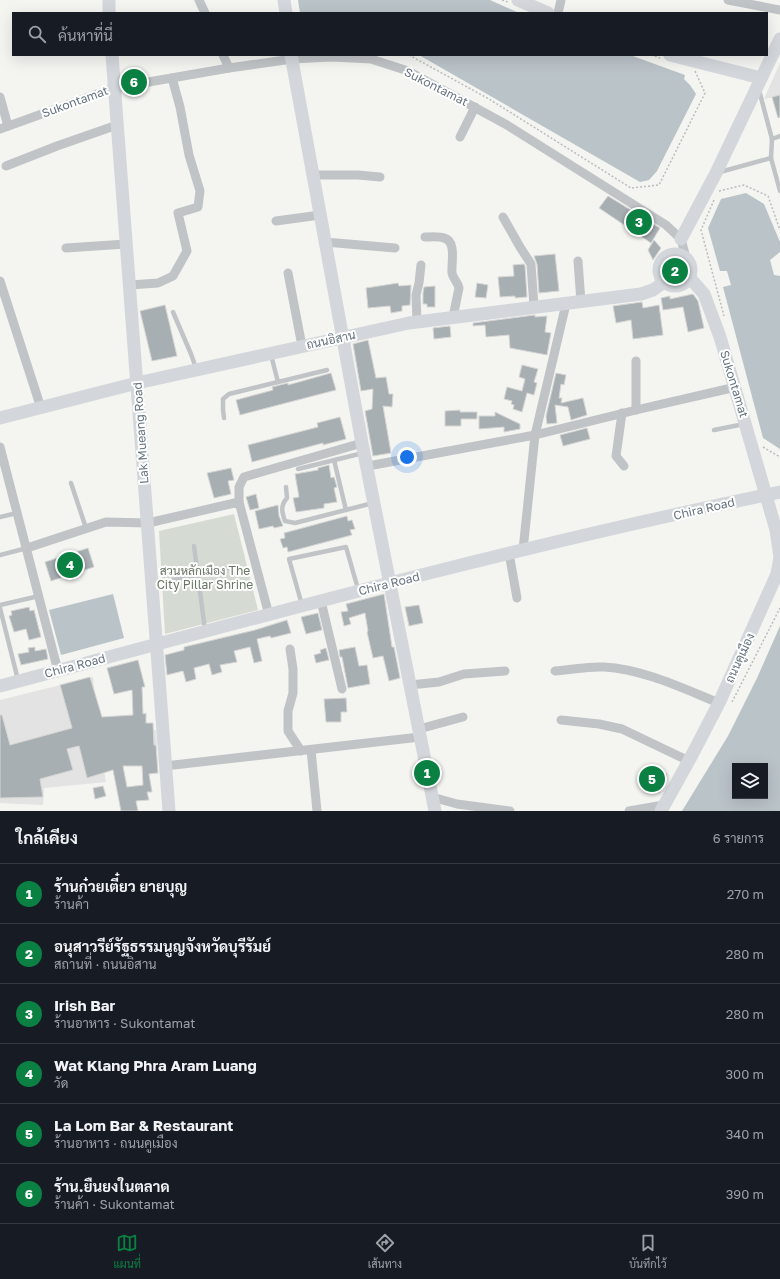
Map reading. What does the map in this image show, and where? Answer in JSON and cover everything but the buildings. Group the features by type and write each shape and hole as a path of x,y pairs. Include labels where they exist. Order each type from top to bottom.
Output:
{"street":[{"path":"109,0 109,12"},
{"path":"199,0 205,12"},
{"path":"284,0 286,12"},
{"path":"518,0 546,12"},
{"path":"558,12 561,0"},
{"path":"728,0 780,10"},
{"path":"686,258 676,254 666,256 662,260 659,270 664,282 671,286 676,286 682,285 690,278 692,267 686,258 681,239 716,172 780,39"},
{"name":"Lak Mueang Road","path":"112,56 157,644 168,811"},
{"path":"223,56 229,68"},
{"path":"673,56 759,81"},
{"path":"292,57 342,338 435,811"},
{"name":"Sukontamat","path":"4,128 114,88 292,57 371,58 408,71 508,125 666,225 681,239"},
{"path":"130,285 158,283 173,276 187,251 178,213 198,207 200,191 189,155 180,106 172,78"},
{"path":"0,97 4,128"},
{"path":"460,137 475,107"},
{"path":"6,166 117,125"},
{"path":"313,175 358,175 380,177"},
{"path":"276,221 320,215"},
{"path":"503,217 531,264 534,307"},
{"path":"425,237 444,237 448,239 451,244 452,274 458,283 453,317"},
{"path":"325,242 395,248"},
{"path":"66,248 126,244"},
{"path":"578,261 581,302"},
{"path":"417,322 416,295 421,265"},
{"path":"288,273 302,346"},
{"name":"Sukontamat","path":"690,278 704,294 720,337 736,387 766,495"},
{"path":"0,281 41,408"},
{"name":"ถนนอิสาน","path":"0,418 137,383 417,322 641,294 652,290 664,282"},
{"path":"523,550 535,435 566,304"},
{"path":"636,361 636,410"},
{"path":"368,466 535,435 736,387"},
{"path":"622,413 616,456 624,466"},
{"path":"0,447 4,478 17,513 27,548 58,671"},
{"path":"269,615 239,502 239,487 244,477 363,448"},
{"name":"Chira Road","path":"0,686 509,553 780,492"},
{"name":"ถนนคูเมือง","path":"663,808 719,703 777,574 780,557 776,530 766,495"},
{"path":"27,548 106,522 148,523 239,502"},
{"path":"509,553 517,598"},
{"path":"321,601 342,688"},
{"path":"290,649 293,669 293,693 288,711 288,731 301,751"},
{"path":"555,671 604,667 633,671 675,685 719,703"},
{"path":"410,685 439,682 464,674 505,671"},
{"path":"165,766 311,750 420,733 463,717"},
{"path":"561,720 599,724 622,729 689,761"},
{"path":"311,750 317,811"},
{"path":"432,797 457,804 510,811"},
{"path":"630,811 663,808"}],"lane":[{"path":"759,81 772,139 771,158 778,173 780,191"},
{"path":"772,139 780,136"},
{"path":"716,172 771,158"},
{"path":"173,312 191,354 196,370"},
{"path":"270,354 278,382"},
{"path":"224,418 223,399 229,394 327,370"},
{"path":"714,430 746,423"},
{"path":"298,469 334,460 363,448"},
{"path":"334,460 346,510"},
{"path":"72,483 86,528"},
{"path":"286,487 287,498 283,503 281,511 285,521 295,523 374,502"},
{"path":"0,517 17,513"},
{"path":"194,546 206,632"},
{"path":"302,606 289,559 346,547 359,591"},
{"path":"0,554 27,548"},
{"path":"173,580 237,566"},
{"path":"0,605 38,596"},
{"path":"0,608 19,681"}],"path":[{"path":"411,56 489,99 631,188 659,185 705,93"},
{"path":"718,191 744,185 768,196 780,230"},
{"path":"715,198 701,230 726,322"},
{"path":"759,444 780,457"}],"shaded area":[{"path":"298,0 490,0 517,12 300,12"},
{"path":"421,56 633,56 685,75 684,79 696,94 657,171 649,180 640,182"},
{"path":"780,63 780,96 764,99"},
{"path":"746,193 764,204 780,242 780,252 770,260 774,275 780,276 780,449 763,438 723,287 731,285 727,271 720,271 708,228 721,199"},
{"path":"113,594 124,638 61,655 49,610"},
{"path":"780,626 780,811 682,811 728,736 757,678"},
{"path":"93,677 98,731 156,730 157,745 100,747 106,782 44,788 43,805 0,803 0,700"}],"green space":[{"name":"สวนหลักเมือง The City Pillar Shrine","path":"234,514 258,610 165,634 159,531"}],"place":[{"name":"ร้าน.ยืนยงในตลาด","path":"134,82"},
{"name":"Irish Bar","path":"639,222"},
{"name":"อนุสาวรีย์รัฐธรรมนูญจังหวัดบุรีรัมย์","path":"675,271"},
{"name":"Wat Klang Phra Aram Luang","path":"70,565"},
{"name":"ร้านก๋วยเตี๋ยว ยายบุญ","path":"427,773"},
{"name":"La Lom Bar & Restaurant","path":"652,779"}]}
